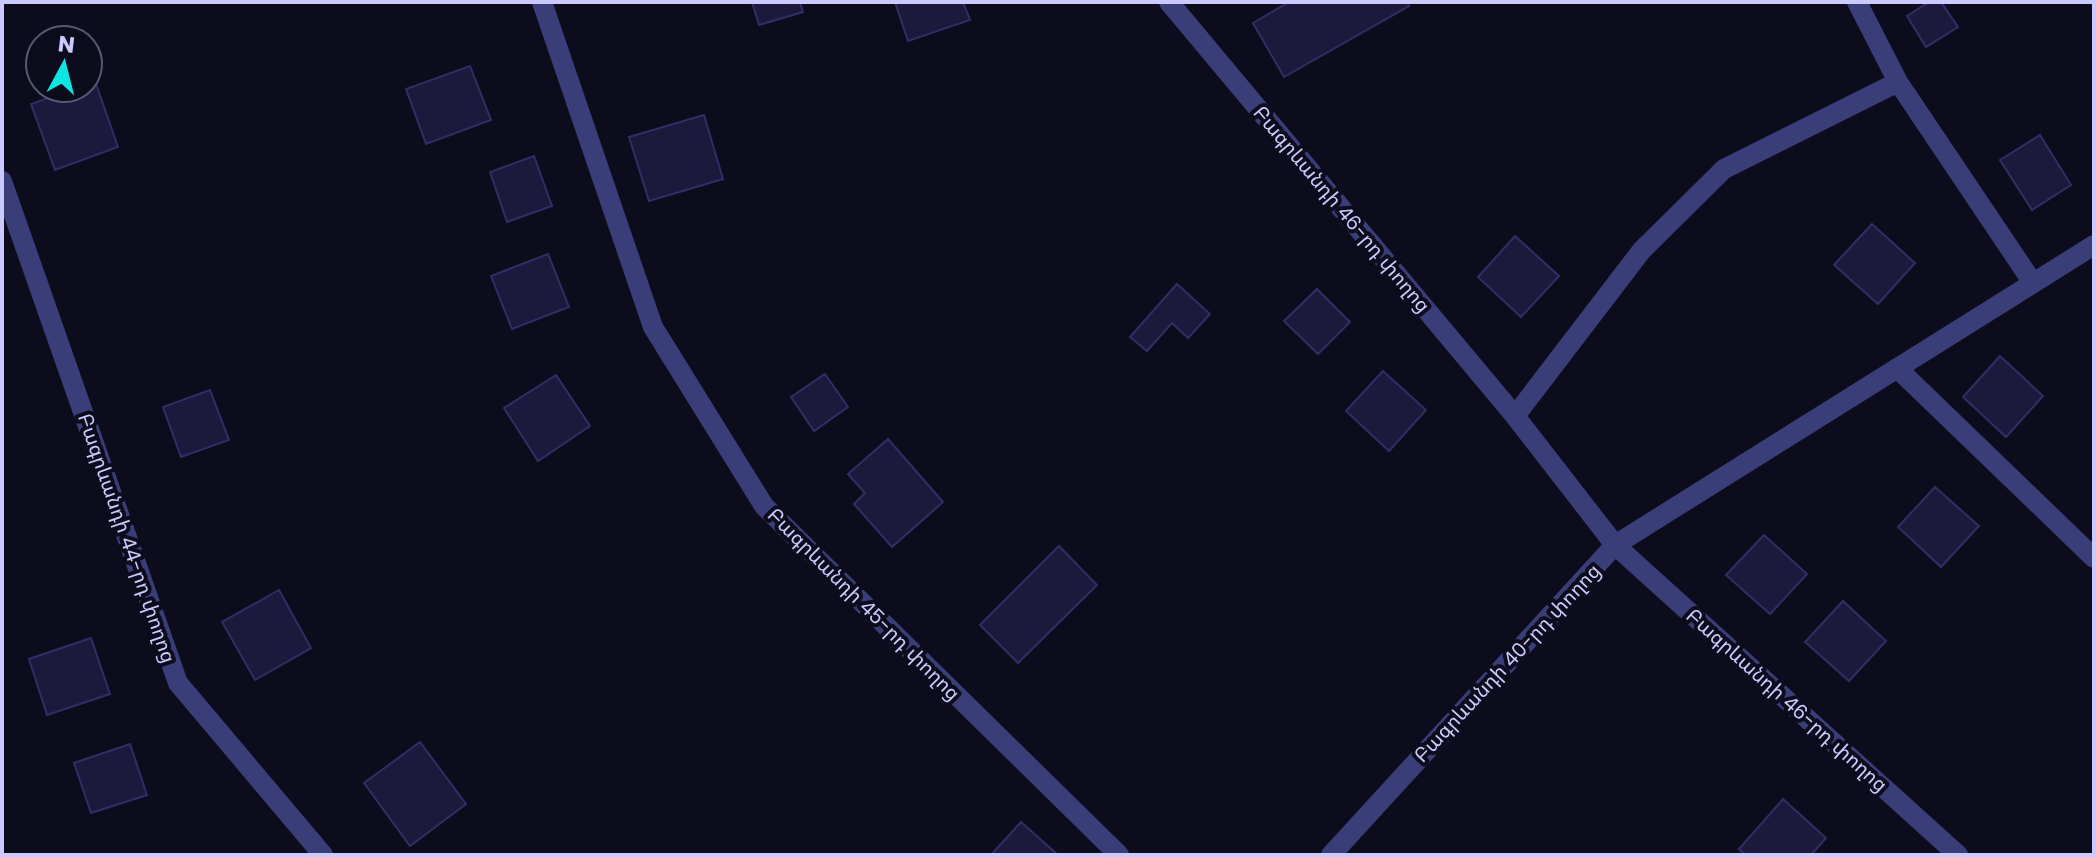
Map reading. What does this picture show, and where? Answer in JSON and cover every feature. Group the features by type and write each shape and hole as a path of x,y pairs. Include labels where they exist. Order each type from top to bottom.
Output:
{"street":[{"name":"Բագրևանդի 45-րդ փողոց","path":"542,2 653,327 764,506 1119,855"},
{"name":"Բագրևանդի 46-րդ փողոց","path":"1169,2 1515,416"},
{"path":"1857,2 1898,82 2033,283"},
{"path":"1515,416 1642,250 1724,169 1898,82"},
{"name":"Բագրևանդի 44-րդ փողոց","path":"2,181 178,683 323,855"},
{"path":"1615,545 2094,245"},
{"path":"1897,368 2094,558"},
{"name":"Բագրևանդի 40-րդ փողոց","path":"1331,855 1615,545 1515,416"},
{"name":"Բագրևանդի 46-րդ փողոց","path":"1615,545 1958,855"}],"building":[{"path":"752,2 800,2 803,12 759,25"},
{"path":"895,2 963,2 970,20 908,41"},
{"path":"1289,2 1407,2 1409,6 1284,77 1253,23"},
{"path":"1929,2 1941,2 1958,27 1926,47 1907,16"},
{"path":"470,66 491,120 426,144 406,89"},
{"path":"31,104 103,104 118,147 55,170"},
{"path":"704,115 723,179 649,201 629,137"},
{"path":"2040,135 2071,185 2032,210 2000,160"},
{"path":"534,156 552,206 507,222 490,172"},
{"path":"1872,224 1915,263 1878,304 1834,265"},
{"path":"1515,236 1559,276 1521,317 1478,277"},
{"path":"548,254 569,307 512,329 491,276"},
{"path":"1177,284 1210,314 1188,338 1172,323 1147,351 1130,337"},
{"path":"1317,289 1350,322 1318,354 1284,321"},
{"path":"2000,356 2043,396 2006,437 1963,397"},
{"path":"1383,371 1426,410 1389,451 1346,411"},
{"path":"825,374 848,407 814,431 791,397"},
{"path":"556,375 590,426 538,461 504,408"},
{"path":"210,390 229,440 181,457 163,407"},
{"path":"888,439 943,502 892,547 854,504 865,493 848,474"},
{"path":"1935,487 1979,526 1941,567 1898,527"},
{"path":"1764,535 1807,574 1770,614 1726,575"},
{"path":"1059,546 1097,585 1018,663 980,625"},
{"path":"279,590 311,648 255,680 222,622"},
{"path":"1843,601 1886,641 1849,681 1805,642"},
{"path":"91,638 110,694 47,715 29,659"},
{"path":"420,742 466,804 410,846 364,783"},
{"path":"130,744 147,795 91,813 74,763"},
{"path":"1783,799 1826,838 1811,855 1745,855 1739,849"},
{"path":"1021,822 1058,855 991,855"}]}
